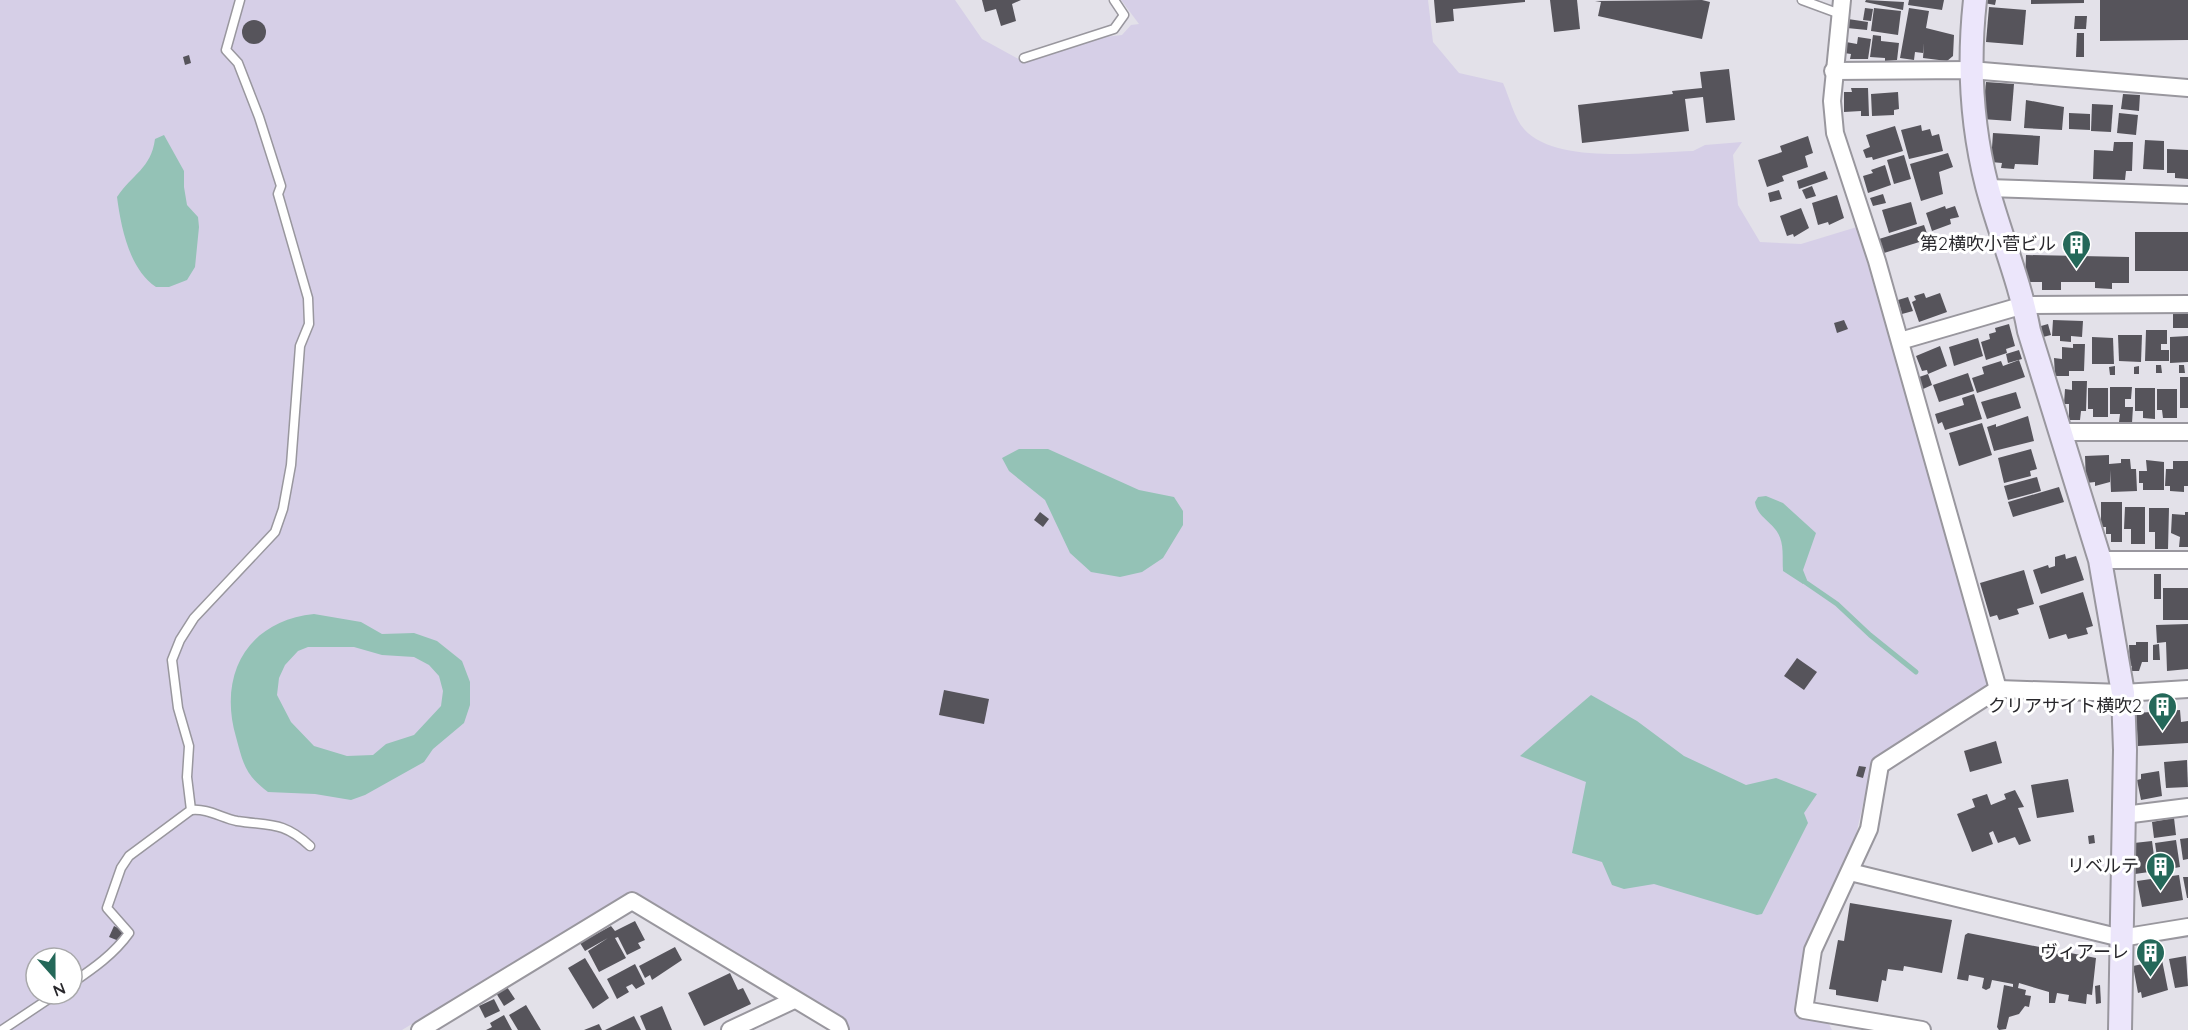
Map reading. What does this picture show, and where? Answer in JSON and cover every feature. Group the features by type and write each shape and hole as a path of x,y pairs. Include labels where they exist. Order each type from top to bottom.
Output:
{"street":[{"path":"1975,0 1970,70 1976,136 1988,188 2024,305 2029,331 2100,560 2123,693 2124,815 2120,1030"},
{"path":"1841,7 1833,71 1832,101 1835,133 1878,261 1998,689"},
{"path":"1833,71 1970,70 2188,88"},
{"path":"1988,188 2188,195"},
{"path":"1900,341 2024,305 2188,304"},
{"path":"2061,432 2188,432"},
{"path":"2100,560 2188,560"},
{"path":"1922,1030 1841,1023 1804,1010 1813,950 1869,829 1880,765 1998,689 2123,693 2188,689"},
{"path":"2124,815 2188,807"},
{"path":"1850,872 2121,938 2188,927"},
{"path":"420,1030 632,901 838,1025 840,1030"},
{"path":"730,1030 794,1000"}],"lane":[{"path":"192,810 187,777 189,746 178,708 172,660 180,640 194,618 275,532 287,489 300,346 309,324 306,289 278,194 281,186 238,63 226,50 240,0"},
{"path":"1024,58 1114,29 1124,15 1114,0"},
{"path":"1802,0 1841,7"},
{"path":"84,975 121,945 129,933 107,908 121,868 143,844 192,810 200,809 237,821 279,825 297,834 310,846"},
{"path":"2,1030 38,1006"}],"shaded area":[{"path":"0,0 955,0 982,39 1024,62 1096,38 1122,35 1131,25 1139,24 1121,0 1428,0 1433,42 1459,73 1503,83 1520,124 1539,140 1558,148 1604,154 1693,151 1705,145 1742,142 1733,155 1738,205 1760,242 1801,244 1857,227 1988,681 1986,688 1873,760 1856,835 1807,948 1796,1015 1827,1020 1832,1030 849,1030 844,1019 632,891 402,1030 0,1030"},
{"path":"164,135 184,171 187,205 198,217 199,227 195,267 187,280 169,287 156,287 139,270 133,259 124,234 117,197 145,164 153,149 155,139"},
{"path":"1019,449 1048,449 1139,490 1174,497 1183,511 1183,525 1163,558 1142,572 1120,577 1091,572 1070,553 1045,500 1009,471 1002,458"},
{"path":"1766,496 1783,503 1816,533 1803,570 1807,580 1803,584 1783,571 1782,549 1778,534 1760,514 1755,502 1758,497"},
{"path":"314,614 361,622 382,634 414,633 437,641 462,661 470,682 470,705 464,723 433,749 424,762 365,795 351,800 315,794 268,792 254,780 243,761 231,714 231,693 235,673 243,655 255,640 271,627 291,619","holes":["308,647 354,647 382,655 414,657 429,665 439,676 443,691 441,706 414,735 386,744 373,755 347,756 314,746 291,722 277,695 279,678 285,665 298,651"]},
{"path":"1591,695 1637,721 1684,756 1746,785 1776,778 1817,794 1804,813 1808,823 1762,914 1757,915 1654,884 1624,889 1612,885 1602,862 1572,853 1586,782 1520,756"}],"building":[{"path":"982,0 1021,0 1012,4 1016,21 1001,26 996,9 985,12"},
{"path":"1434,0 1525,0 1525,2 1453,9 1454,21 1436,23"},
{"path":"1550,0 1577,0 1580,29 1554,32"},
{"path":"1702,0 1710,2 1702,39 1598,16 1601,2 1595,1"},
{"path":"1866,0 1904,2 1903,10 1865,2"},
{"path":"1909,0 1944,0 1942,10 1908,5"},
{"path":"1985,0 1996,0 1995,5 1984,3"},
{"path":"2031,0 2084,0 2084,3 2031,4"},
{"path":"2100,0 2188,0 2188,40 2100,41"},
{"path":"1989,7 2026,10 2023,45 1986,42"},
{"path":"1865,8 1873,9 1871,21 1863,20"},
{"path":"1874,8 1901,11 1898,35 1871,31"},
{"path":"1909,8 1929,11 1926,28 1954,35 1953,56 1947,61 1923,58 1924,43 1923,53 1915,52 1914,60 1900,58"},
{"path":"2075,16 2087,16 2086,29 2074,29"},
{"path":"1848,19 1868,22 1867,30 1847,28"},
{"path":"254,20 263,23 266,32 263,41 254,44 245,41 242,32 245,23"},
{"path":"2077,33 2084,33 2084,57 2076,57"},
{"path":"1873,35 1881,36 1881,41 1899,43 1897,60 1885,61 1885,58 1870,57"},
{"path":"1858,37 1871,39 1868,59 1850,59 1851,54 1844,53 1846,42 1857,44"},
{"path":"189,55 191,63 185,65 183,57"},
{"path":"1729,69 1735,120 1706,123 1703,97 1685,99 1689,131 1582,143 1578,105 1673,94 1672,91 1702,88 1700,72"},
{"path":"1986,82 2014,84 2011,121 1982,119"},
{"path":"1851,88 1868,88 1869,116 1861,116 1861,111 1844,112 1844,92 1852,92"},
{"path":"1898,92 1899,109 1894,110 1894,115 1872,116 1871,94"},
{"path":"2123,94 2140,95 2139,111 2121,109"},
{"path":"2026,100 2064,107 2062,130 2024,128"},
{"path":"2092,104 2113,105 2111,132 2091,131"},
{"path":"2069,113 2090,114 2090,130 2069,129"},
{"path":"2119,113 2138,115 2136,135 2117,133"},
{"path":"1921,125 1922,131 1930,129 1932,136 1939,134 1943,151 1909,159 1901,130"},
{"path":"1895,126 1903,151 1873,160 1872,157 1866,158 1863,150 1870,147 1866,135"},
{"path":"1993,133 2040,136 2038,165 2015,164 2014,169 2001,168 2002,163 1991,162"},
{"path":"1808,136 1813,153 1805,156 1808,167 1782,176 1784,181 1767,187 1758,160 1782,152 1780,146"},
{"path":"2145,140 2164,141 2164,170 2143,169"},
{"path":"2114,142 2133,142 2132,171 2126,171 2125,180 2093,179 2094,150 2113,151"},
{"path":"2167,149 2188,150 2188,179 2175,178 2175,173 2167,173"},
{"path":"1948,153 1953,167 1939,172 1943,194 1921,201 1910,164"},
{"path":"1904,155 1911,179 1894,184 1887,160"},
{"path":"1885,165 1891,185 1868,193 1863,176"},
{"path":"1825,171 1828,179 1799,189 1797,181"},
{"path":"1812,186 1816,196 1806,199 1802,190"},
{"path":"1779,190 1782,199 1770,202 1768,193"},
{"path":"1883,194 1886,203 1873,206 1870,198"},
{"path":"1837,195 1844,218 1829,225 1828,222 1818,225 1812,203"},
{"path":"1911,202 1917,224 1889,233 1882,210"},
{"path":"1945,206 1946,209 1955,206 1959,217 1950,219 1951,224 1932,231 1926,213"},
{"path":"1801,208 1809,228 1794,237 1793,234 1787,236 1780,216"},
{"path":"1924,225 1929,239 1884,253 1879,239"},
{"path":"2135,232 2188,232 2188,271 2135,271"},
{"name":"第2横吹小菅ビル","path":"2026,255 2129,257 2129,283 2112,283 2112,289 2095,288 2095,282 2061,282 2061,290 2042,290 2042,282 2025,282"},
{"path":"1924,293 1926,298 1940,293 1947,312 1919,322 1912,302 1916,300 1914,296"},
{"path":"1908,297 1913,311 1902,314 1898,300"},
{"path":"2173,313 2188,313 2188,328 2173,328"},
{"path":"1844,320 1848,329 1837,333 1834,323"},
{"path":"2053,320 2083,321 2082,337 2071,336 2071,342 2060,341 2060,336 2052,336"},
{"path":"2009,324 2015,346 2006,349 2007,353 1986,360 1981,342 1990,339 1989,334 1996,332 1995,328"},
{"path":"2048,324 2051,335 2043,337 2041,326"},
{"path":"2146,330 2167,330 2167,344 2161,344 2161,350 2169,350 2169,361 2145,361"},
{"path":"2118,335 2142,335 2141,362 2119,361"},
{"path":"2188,336 2188,362 2170,363 2170,337"},
{"path":"2092,337 2113,338 2114,364 2092,364"},
{"path":"1978,338 1983,356 1954,366 1949,347"},
{"path":"2073,344 2085,344 2084,371 2069,371 2069,376 2055,376 2054,358 2062,359 2062,347 2073,348"},
{"path":"1940,346 1947,366 1928,374 1927,370 1922,371 1916,356"},
{"path":"2019,350 2022,359 2008,363 2006,354"},
{"path":"2019,360 2025,377 1977,393 1972,378 1984,374 1982,367 2001,361 2003,366"},
{"path":"2156,365 2161,365 2162,373 2156,373"},
{"path":"2179,365 2184,365 2185,373 2179,373"},
{"path":"2115,366 2115,375 2110,375 2109,367"},
{"path":"2139,366 2139,374 2134,374 2134,367"},
{"path":"1968,373 1974,391 1939,402 1933,385"},
{"path":"1928,374 1932,385 1923,389 1919,377"},
{"path":"2180,377 2188,377 2188,408 2180,408"},
{"path":"2072,381 2087,381 2086,411 2081,411 2080,420 2069,420 2069,404 2064,404 2065,389 2072,390"},
{"path":"2110,387 2132,387 2131,399 2125,399 2125,407 2133,407 2132,423 2119,422 2120,414 2110,414"},
{"path":"2088,388 2108,388 2108,417 2093,417 2093,409 2088,409"},
{"path":"2135,388 2155,388 2155,419 2143,418 2143,411 2135,411"},
{"path":"2157,389 2177,389 2177,418 2163,418 2162,410 2157,410"},
{"path":"2016,392 2021,408 1987,419 1981,402"},
{"path":"1974,394 1982,419 1945,430 1942,422 1938,424 1935,414 1964,405 1962,398"},
{"path":"2028,416 2034,441 1994,451 1987,427 1996,424 1996,427"},
{"path":"1982,423 1992,455 1959,466 1949,433"},
{"path":"2031,449 2037,469 2030,471 2031,476 2004,483 1998,458"},
{"path":"2109,455 2109,464 2121,463 2121,459 2130,459 2131,469 2136,469 2137,491 2111,492 2110,470 2110,482 2095,486 2095,482 2086,483 2085,456"},
{"path":"2146,460 2164,462 2164,490 2143,490 2143,483 2139,483 2139,471 2147,471"},
{"path":"2173,461 2188,461 2188,486 2184,486 2184,492 2170,491 2170,486 2165,486 2166,469 2173,469"},
{"path":"2037,477 2041,491 2008,500 2004,486"},
{"path":"2059,487 2064,502 2013,517 2008,502"},
{"path":"2101,502 2122,502 2122,542 2111,542 2111,534 2106,534 2106,527 2101,527"},
{"path":"2125,507 2145,507 2145,544 2131,544 2131,529 2124,529"},
{"path":"2149,508 2169,508 2168,549 2155,549 2155,532 2149,532"},
{"path":"1040,512 1049,519 1043,527 1034,520"},
{"path":"2185,512 2188,512 2188,547 2179,547 2180,537 2171,533 2172,514 2185,515"},
{"path":"2065,554 2066,559 2076,556 2084,580 2041,594 2033,570 2048,565 2049,568 2055,566 2055,557"},
{"path":"2024,570 2034,604 2017,609 2019,614 1999,620 1997,615 1990,617 1980,583"},
{"path":"2154,574 2161,574 2161,599 2154,599"},
{"path":"2163,588 2188,588 2188,620 2163,620"},
{"path":"2083,592 2093,626 2086,628 2088,634 2068,639 2066,634 2049,639 2039,606"},
{"path":"2188,624 2188,669 2167,671 2166,642 2157,643 2156,625"},
{"path":"2136,642 2148,642 2148,662 2142,662 2139,671 2132,671 2129,645 2136,645"},
{"path":"2159,644 2160,660 2153,660 2153,645"},
{"path":"1797,658 1817,672 1804,690 1784,676"},
{"path":"944,690 989,699 984,724 939,715"},
{"name":"クリアサイト横吹2","path":"2180,710 2181,722 2188,721 2188,743 2138,746 2136,713"},
{"path":"1996,741 2002,763 1970,772 1964,751"},
{"path":"2187,760 2188,787 2166,788 2164,762"},
{"path":"1859,766 1866,767 1863,778 1856,776"},
{"path":"2159,771 2162,796 2141,800 2137,780 2141,779 2141,774"},
{"path":"2068,779 2074,812 2037,818 2031,785"},
{"path":"2015,790 2024,807 2018,808 2031,841 2019,845 2015,837 1998,843 1993,831 1989,833 1993,844 1972,852 1957,814 1975,807 1972,799 1987,794 1991,805 2006,799 2004,794"},
{"path":"2174,818 2176,835 2154,838 2152,822"},
{"path":"2094,835 2095,843 2089,844 2088,836"},
{"path":"2188,838 2188,859 2183,860 2180,839"},
{"path":"2176,840 2180,867 2159,871 2155,843"},
{"path":"2152,841 2156,871 2135,874 2134,843"},
{"name":"リベルテ","path":"2179,875 2183,900 2142,907 2137,881"},
{"path":"2183,877 2188,877 2188,898 2187,898"},
{"path":"1850,903 1952,920 1942,973 1904,966 1903,971 1888,969 1886,981 1882,980 1878,1002 1836,995 1836,990 1829,989 1838,940 1844,941"},
{"path":"635,921 645,940 638,943 641,948 627,955 618,937 615,938 626,958 599,972 588,951 608,938 585,951 580,943 611,926 615,931"},
{"path":"114,926 124,931 119,941 109,937"},
{"path":"1968,933 2096,958 2092,995 2087,994 2086,1004 2068,1001 2069,995 2057,993 2055,1003 2049,1003 2049,992 2019,983 2018,988 2026,990 2025,995 2031,996 2029,1007 2025,1006 2019,1014 2009,1017 2006,1029 1999,1030 1997,1027 2004,985 2013,987 2013,984 1992,980 1990,988 1986,990 1982,988 1984,978 1969,975 1968,981 1957,979 1965,935"},
{"path":"675,947 682,960 652,980 650,975 645,978 639,966"},
{"path":"2186,956 2188,986 2175,988 2169,959"},
{"path":"585,958 609,998 593,1009 568,968"},
{"name":"ヴィアーレ","path":"2162,960 2168,990 2142,998 2141,992 2138,993 2133,966"},
{"path":"635,964 645,984 636,989 632,984 626,987 629,992 617,999 607,979"},
{"path":"730,973 738,990 743,988 751,1004 704,1026 688,993"},
{"path":"2100,985 2101,1003 2096,1004 2095,986"},
{"path":"507,987 515,999 504,1006 496,993"},
{"path":"494,999 500,1011 485,1018 479,1006"},
{"path":"526,1005 541,1030 518,1030 509,1015"},
{"path":"662,1006 672,1030 646,1030 640,1016"},
{"path":"504,1015 512,1030 486,1030 492,1027 490,1023"},
{"path":"634,1016 641,1030 605,1030"},
{"path":"599,1024 602,1030 584,1030"}],"waterway":[{"path":"1805,582 1837,604 1870,635 1916,672"}],"place":[{"name":"第2横吹小菅ビル","path":"2077,270"},
{"name":"クリアサイト横吹2","path":"2163,732"},
{"name":"リベルテ","path":"2160,892"},
{"name":"ヴィアーレ","path":"2150,978"}]}
